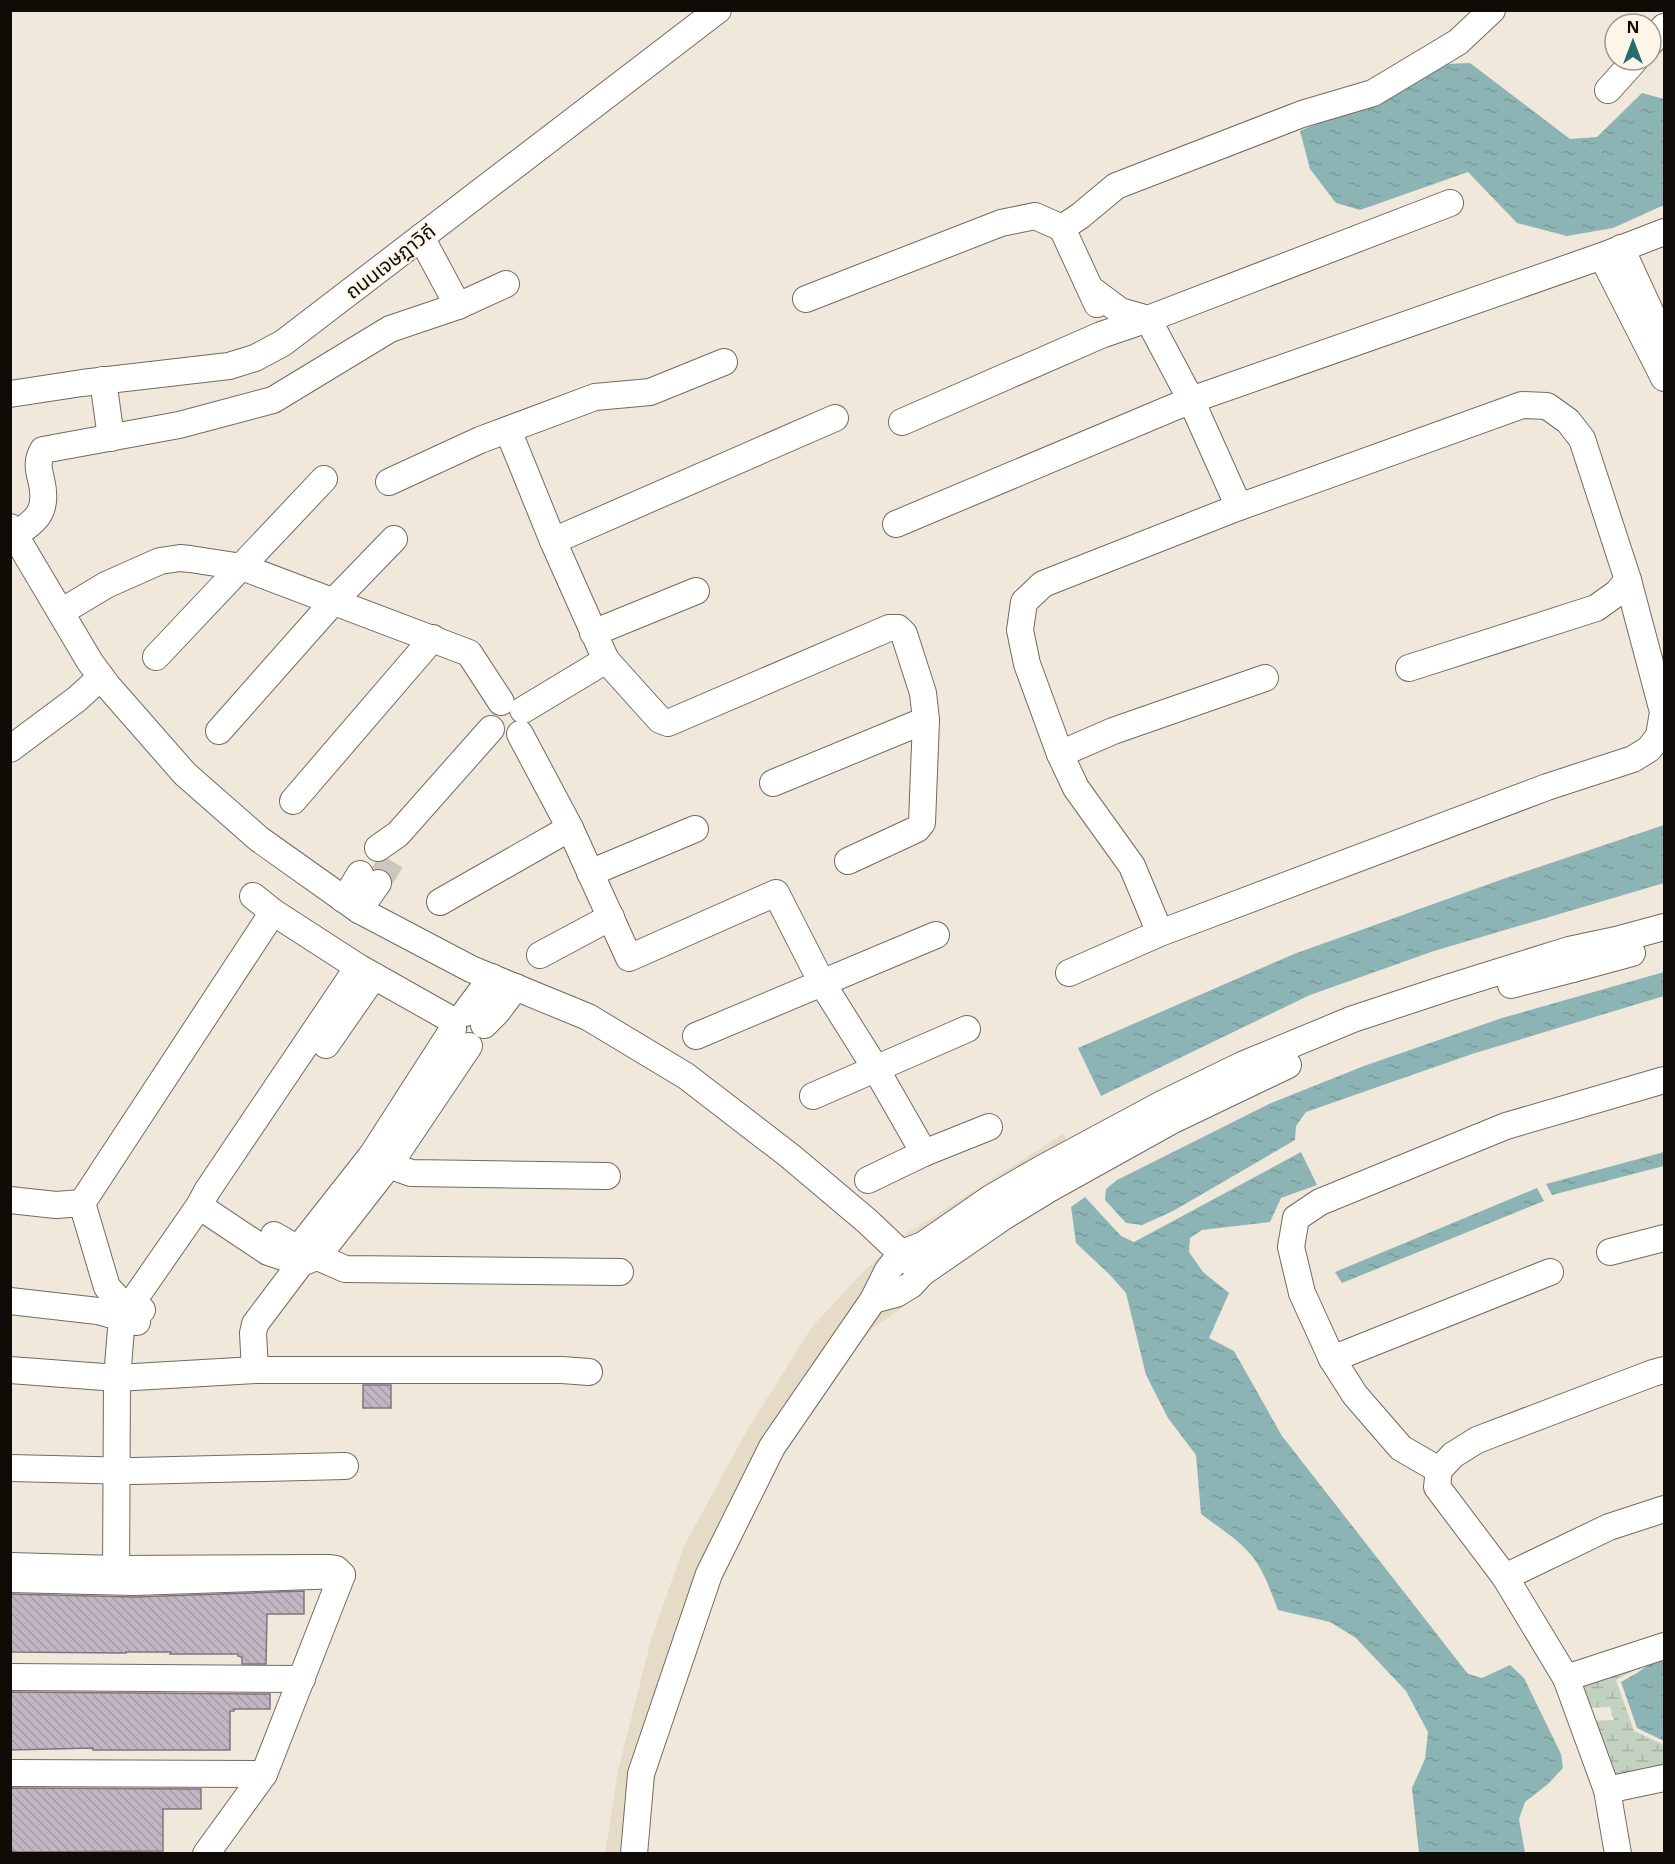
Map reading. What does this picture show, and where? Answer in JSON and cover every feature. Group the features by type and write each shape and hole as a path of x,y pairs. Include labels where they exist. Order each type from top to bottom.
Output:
{"street":[{"path":"1062,228 1116,186 1302,114 1373,93 1458,42 1492,10"},
{"name":"ถนนเจษฎาวิถี","path":"10,394 103,380 229,366 255,358 283,343 708,14"},
{"path":"1608,90 1624,72"},
{"path":"902,422 1101,335 1450,203"},
{"path":"806,299 1001,223 1035,216 1062,228 1084,278 1092,290 1100,315 1101,335"},
{"path":"896,524 1191,400 1665,232"},
{"path":"421,237 458,306"},
{"path":"1612,252 1665,343"},
{"path":"1612,252 1665,378"},
{"path":"506,284 458,306 390,329 273,400 179,425 43,450 38,461 43,486 40,515 30,525 13,530 101,677 185,774 259,839 351,905 471,969 588,1017 686,1076 790,1156 922,1273"},
{"path":"1092,290 1120,311 1148,319 1191,400 1239,507"},
{"path":"389,482 480,440 595,397 650,392 724,362"},
{"path":"103,380 111,438"},
{"path":"1069,973 1160,933 1547,787 1633,759 1649,749 1659,736 1663,712 1628,580 1582,439 1568,421 1547,406 1522,405 1239,507 1043,584 1024,602 1020,630 1027,664 1060,754 1076,788 1132,866 1160,933"},
{"path":"553,541 835,418"},
{"path":"508,430 553,541 606,660 660,720 668,723 893,628 902,631 923,693 926,720 922,823 918,829 848,861"},
{"path":"156,657 324,479"},
{"path":"219,731 334,601 393,539"},
{"path":"60,612 105,585 159,561 180,558 242,567 470,653 520,712 629,958 776,894 822,984 876,1069 924,1152"},
{"path":"1409,668 1596,608 1628,580"},
{"path":"594,633 696,591"},
{"path":"293,801 434,638"},
{"path":"389,846 491,729 501,737 514,737 520,712 606,660"},
{"path":"10,749 77,699 101,677"},
{"path":"1060,754 1113,731 1265,678"},
{"path":"773,783 926,720"},
{"path":"440,902 570,828"},
{"path":"590,873 695,829"},
{"path":"351,905 351,890 369,879"},
{"path":"253,896 273,912 366,971 464,1026"},
{"path":"82,1203 273,912"},
{"path":"540,955 611,917"},
{"path":"1571,959 1616,940 1665,927"},
{"path":"696,1036 936,935"},
{"path":"873,1300 896,1294 911,1285 922,1273 1003,1218 1045,1179 1162,1104 1253,1060 1353,1019 1571,959 1665,945"},
{"path":"125,1575 124,1378 133,1314 366,971"},
{"path":"255,1370 253,1333 255,1324 381,1160 492,977"},
{"path":"464,1026 497,1012 516,987"},
{"path":"813,1096 967,1029"},
{"path":"1439,1470 1401,1448 1355,1395 1332,1359 1302,1293 1291,1247 1296,1218 1320,1202 1506,1125 1665,1080"},
{"path":"868,1180 924,1152 989,1127"},
{"path":"381,1160 411,1173 607,1176"},
{"path":"634,1854 641,1774 709,1574 771,1448 873,1300 888,1270 902,1253 922,1245 992,1198 1045,1179"},
{"path":"10,1200 56,1204 82,1203"},
{"path":"82,1203 108,1287 133,1314"},
{"path":"210,1203 306,1256 345,1269 620,1272"},
{"path":"1610,1252 1665,1238"},
{"path":"1332,1359 1550,1272"},
{"path":"10,1301 133,1314"},
{"path":"10,1370 124,1378 255,1370 562,1370 589,1372"},
{"path":"1618,1854 1607,1790 1566,1678 1505,1576 1437,1487 1439,1470 1453,1455 1478,1440 1665,1370"},
{"path":"10,1468 125,1471 345,1466"},
{"path":"1505,1576 1609,1527 1665,1509"},
{"path":"10,1566 125,1575"},
{"path":"10,1579 328,1568 336,1569 342,1575 264,1774 206,1854"},
{"path":"1566,1678 1665,1646"},
{"path":"10,1677 302,1679"},
{"path":"10,1773 264,1774"},
{"path":"1607,1790 1665,1778"}],"shaded area":[{"path":"1063,1134 1087,1173 995,1228 903,1307 842,1350 782,1445 688,1651 655,1778 644,1853 605,1854 618,1771 651,1640 684,1546 749,1427 812,1327 863,1272 901,1237"}],"green space":[{"path":"1662,1650 1635,1670 1616,1680 1634,1731 1664,1745 1664,1772 1612,1779 1593,1721 1614,1720 1610,1707 1582,1708 1571,1678"}],"water":[{"path":"1470,63 1570,139 1597,137 1642,93 1664,99 1664,205 1613,228 1567,236 1517,223 1468,172 1360,210 1336,203 1310,169 1300,131 1447,64"},
{"path":"1664,825 1664,883 1434,951 1310,995 1101,1096 1078,1048 1294,954 1503,879"},
{"path":"1664,972 1664,996 1472,1054 1306,1112 1296,1126 1295,1140 1173,1211 1142,1225 1126,1223 1105,1200 1106,1189 1117,1180 1269,1104 1364,1066 1502,1018"},
{"path":"1301,1152 1317,1185 1281,1198 1270,1222 1202,1230 1190,1238 1189,1252 1203,1272 1229,1293 1209,1338 1234,1351 1282,1436 1468,1674 1482,1678 1510,1665 1524,1678 1561,1754 1563,1768 1548,1784 1525,1802 1519,1819 1525,1853 1419,1853 1412,1788 1425,1759 1428,1732 1406,1691 1356,1638 1330,1622 1278,1610 1264,1575 1252,1556 1201,1514 1196,1455 1168,1418 1146,1375 1126,1293 1076,1243 1071,1207 1085,1197 1121,1236 1134,1242"},
{"path":"1664,1152 1664,1166 1552,1195 1546,1184"},
{"path":"1537,1188 1544,1201 1342,1283 1335,1272"},
{"path":"1664,1654 1664,1741 1637,1728 1621,1682"}],"building":[{"path":"363,1385 391,1385 391,1408 363,1408"},
{"path":"304,1591 304,1614 267,1614 266,1664 242,1664 242,1657 238,1654 10,1652 10,1594 135,1597"},
{"path":"10,1692 270,1694 270,1709 230,1711 230,1750 93,1750 93,1748 10,1750"},
{"path":"10,1788 201,1789 201,1809 163,1809 163,1851 10,1851"}],"tunnel":[{"path":"378,883 393,858"},
{"path":"445,1016 477,1035"}]}
